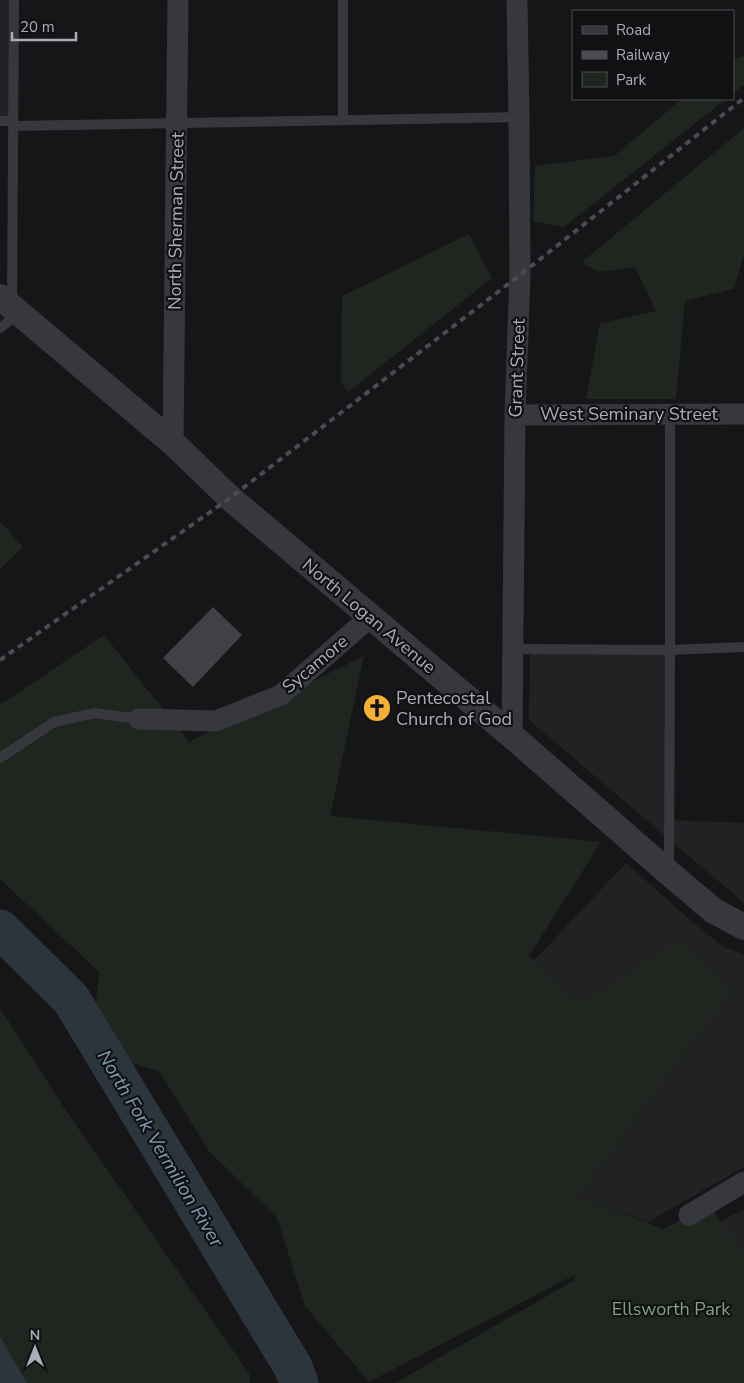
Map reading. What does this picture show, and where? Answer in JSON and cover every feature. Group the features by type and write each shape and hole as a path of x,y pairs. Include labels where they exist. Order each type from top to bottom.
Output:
{"street":[{"name":"North Sherman Street","path":"173,443 178,0"},
{"name":"Grant Street","path":"512,736 515,415 520,275 517,0"},
{"name":"North Logan Avenue","path":"8,311 173,443 230,498 512,736 714,911 744,927"},
{"name":"West Seminary Street","path":"515,415 744,414"},
{"name":"Sycamore","path":"139,719 216,721 281,695 370,617"},
{"path":"689,1215 744,1182"}],"lane":[{"path":"8,311 14,123 14,0"},
{"path":"344,0 344,120"},
{"path":"0,121 14,123 177,123 519,118"},
{"path":"669,873 670,414"},
{"path":"513,649 670,650 744,647"},
{"path":"0,758 54,722 95,713 139,719"}],"shaded area":[{"path":"0,0 14,0 13,121 0,121"},
{"path":"530,649 670,650 669,820 744,823 744,903 529,720"},
{"path":"626,863 697,926 725,948 744,954 744,1167 648,1222 579,1196 707,1024 596,1025 528,967"},
{"path":"744,1209 744,1259 715,1224"},
{"path":"0,1336 27,1383 0,1383"}],"green space":[{"path":"744,56 744,85 734,92 734,59"},
{"path":"681,100 725,100 564,227 533,221 535,166 614,156"},
{"path":"744,128 744,254 734,289 685,301 676,399 586,399 600,323 656,311 635,267 598,272 582,262"},
{"path":"469,234 492,278 348,392 341,382 342,296"},
{"path":"0,521 23,547 0,569"},
{"name":"Ellsworth Park","path":"104,635 189,742 364,656 330,816 601,842 529,956 581,1004 681,939 733,989 579,1196 664,1229 708,1204 744,1252 744,1383 395,1383 575,1280 574,1275 369,1382 305,1306 277,1218 209,1151 159,1071 91,1051 99,972 0,879 0,705"},
{"path":"0,1008 67,1112 249,1373 250,1383 27,1383 0,1336"}],"building":[{"path":"213,607 242,635 193,687 163,658"}],"waterway":[{"name":"North Fork Vermilion River","path":"0,929 71,999 293,1367 299,1383"}],"railway":[{"path":"0,660 230,498 520,275 744,98"}],"place":[{"name":"Pentecostal Church of God","path":"377,708"}]}
